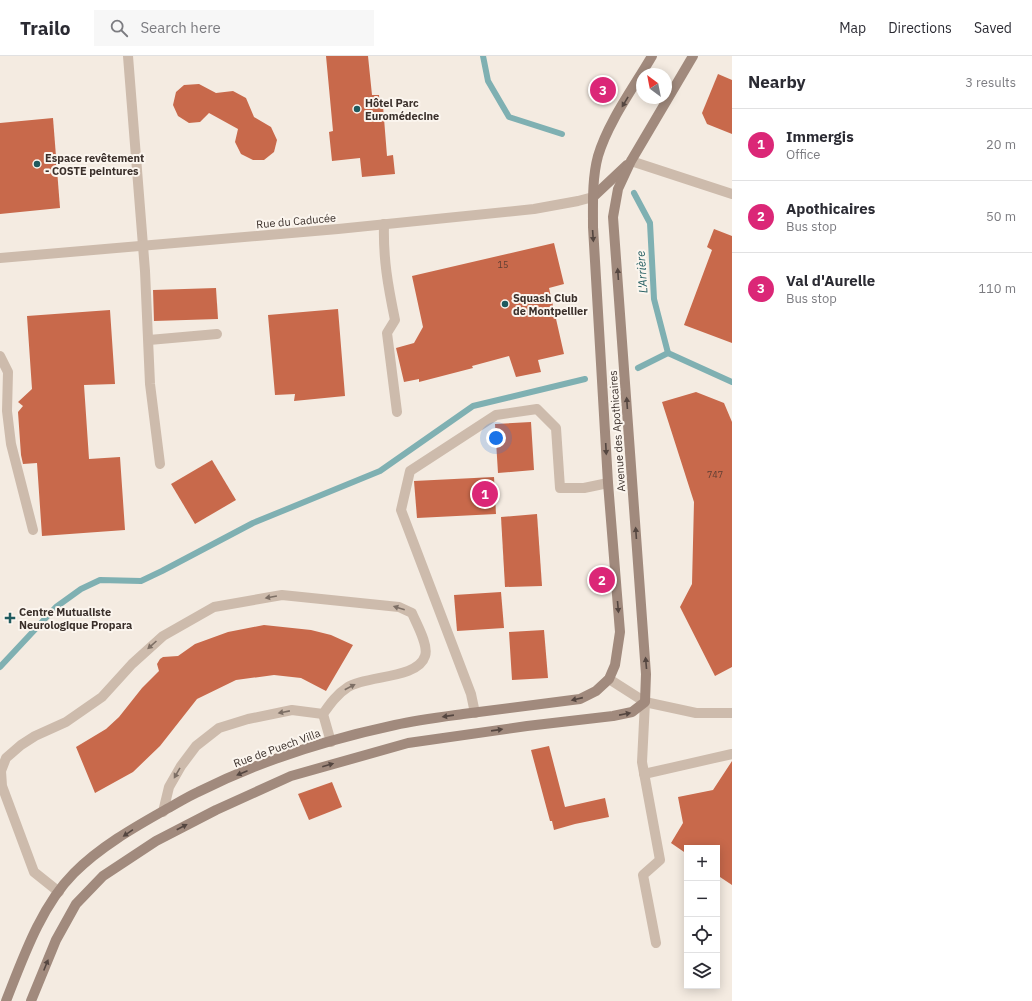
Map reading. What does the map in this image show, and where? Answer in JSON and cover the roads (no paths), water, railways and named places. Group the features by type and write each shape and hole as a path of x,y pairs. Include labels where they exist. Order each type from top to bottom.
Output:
{"main road":[{"name":"Avenue des Apothicaires","path":"609,679 615,665 620,632 608,483 593,227 593,197 598,157 608,131 652,56"},
{"name":"Avenue des Apothicaires","path":"645,702 646,674 614,217 618,190 631,161 693,56"},
{"name":"Avenue des Apothicaires","path":"593,197 631,161"},
{"name":"Rue de Puech Villa","path":"6,1001 21,963 45,913 59,892 74,874 102,850 146,821 198,792 259,766 331,742 395,724 580,699 596,690 609,679"},
{"path":"31,1001 56,940 76,904 103,876 156,841 216,810 291,776 408,743 527,726 613,716 632,712 645,702"}],"street":[{"path":"128,56 143,245 149,340 150,384 160,464"},
{"path":"631,161 732,194"},
{"name":"Rue du Caducée","path":"0,258 384,224 534,208 593,197"},
{"path":"384,224 383,246 386,278 395,320 387,333 397,412"},
{"path":"149,340 217,334"},
{"path":"0,356 8,372 7,411 11,444 33,530"},
{"path":"476,712 472,694 401,510 410,472 496,415 537,410 556,428 560,488 584,488 608,483"},
{"path":"59,892 34,872 2,786 1,771 6,758 21,745 35,736 66,722 102,697 132,664 163,636 214,607 282,595 399,606 412,613 425,646 426,655 421,665 413,670 349,686 336,696 323,714"},
{"path":"609,679 645,702 696,713 732,713"},
{"path":"645,702 642,762 660,860 643,875 656,943"},
{"path":"163,812 169,787 181,766 196,746 219,728 248,719 292,710 323,714"},
{"path":"323,714 331,742"},
{"path":"644,774 732,754"}],"waterway":[{"name":"L'Arrière","path":"483,56 488,81 509,117 562,134"},
{"name":"L'Arrière","path":"634,193 650,223 654,299 668,353"},
{"path":"668,353 732,382"},
{"path":"638,368 668,353"},
{"path":"0,667 56,607 81,589 100,580 141,581 253,523 380,471 473,406 585,379"}],"place":[{"name":"Val d'Aurelle","path":"603,90"},
{"name":"Hôtel Parc Euromédecine","path":"357,109"},
{"name":"Espace revêtement - COSTE peintures","path":"37,164"},
{"name":"Squash Club de Montpellier","path":"505,304"},
{"name":"Immergis","path":"485,494"},
{"name":"Apothicaires","path":"602,580"},
{"name":"Centre Mutualiste Neurologique Propara","path":"10,618"}]}
